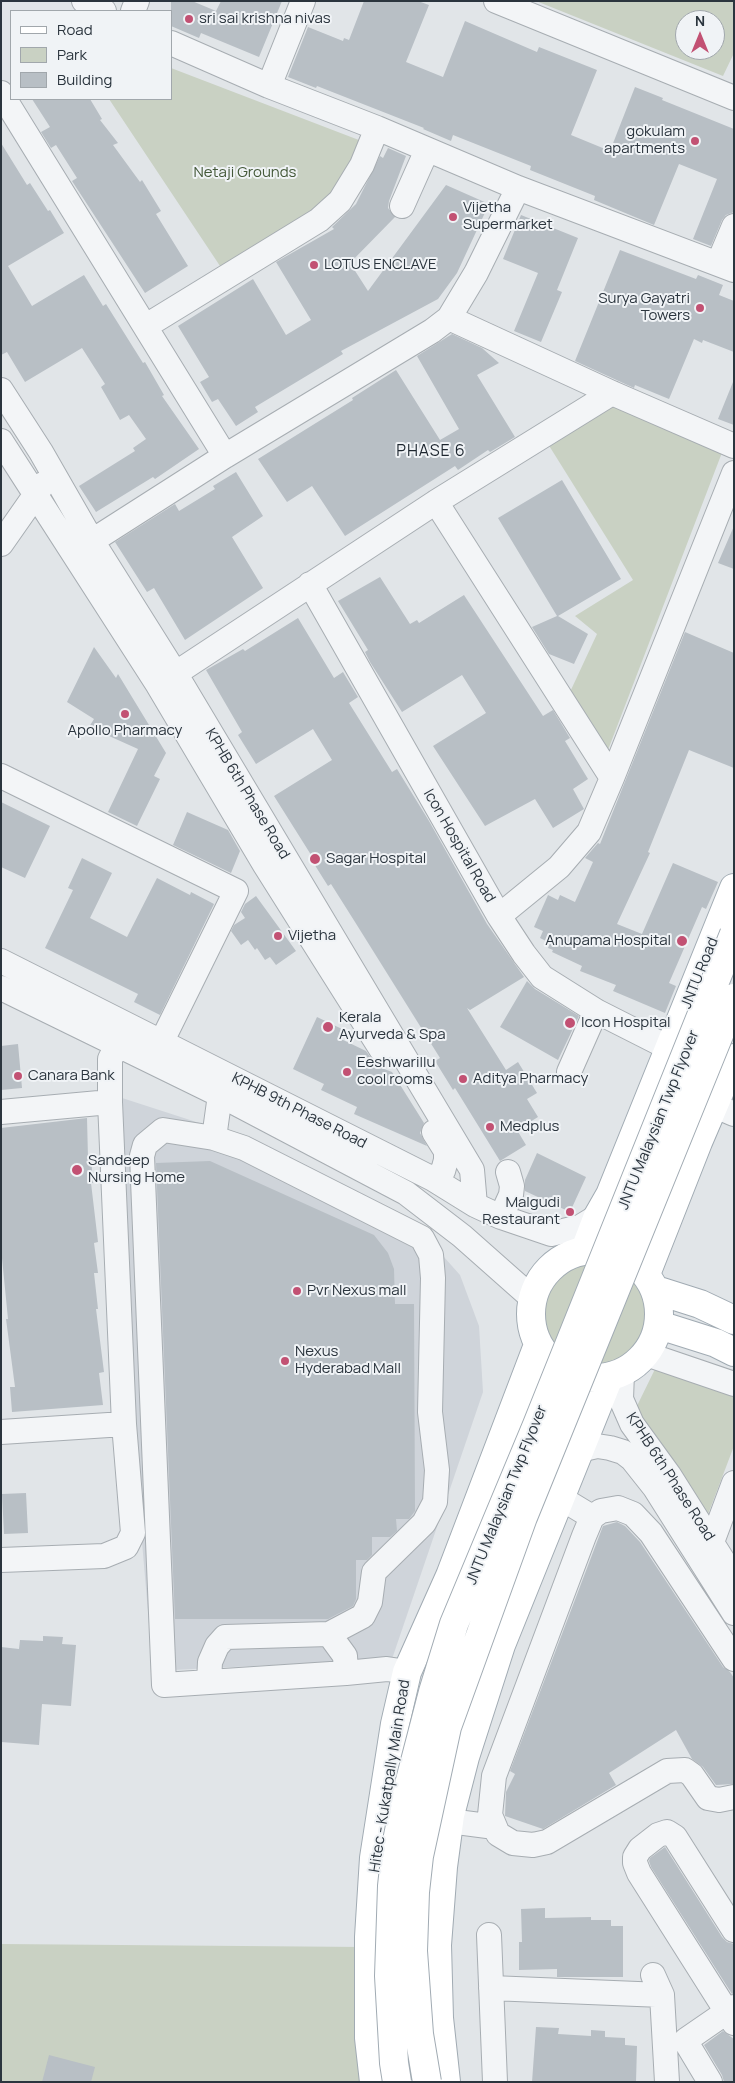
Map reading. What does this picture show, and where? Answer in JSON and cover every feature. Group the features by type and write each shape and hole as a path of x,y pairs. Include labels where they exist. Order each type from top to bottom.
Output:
{"main road":[{"name":"JNTU Road","path":"585,1250 598,1216 610,1195 734,888"},
{"name":"JNTU Malaysian Twp Flyover","path":"397,2082 394,2063 389,1976 392,1886 406,1796 419,1739 454,1624 529,1444 734,934"},
{"name":"JNTU Malaysian Twp Flyover","path":"427,2082 419,2034 413,1951 418,1856 447,1727 523,1517 734,998"},
{"path":"651,1282 723,1110 734,1058"},
{"path":"602,1249 619,1254 634,1262 651,1282 660,1307 659,1325 655,1340 646,1354 639,1361 615,1375 588,1378 568,1372 551,1361 538,1345 532,1330 530,1314 532,1298 539,1280 551,1266 567,1256 585,1250 602,1249"},
{"path":"651,1282 734,1320"},
{"path":"659,1325 716,1343 734,1352"},
{"name":"Hitec - Kukatpally Main Road","path":"374,2082 368,2038 369,1937 374,1858 396,1724 407,1672 450,1576 538,1345"},
{"path":"446,2082 439,2018 437,1944 443,1867 449,1821 465,1757 501,1645 559,1497 615,1375"},
{"path":"467,1529 536,1554"}],"street":[{"path":"84,1 102,10"},
{"path":"269,86 302,1"},
{"path":"496,1 734,98"},
{"path":"172,43 269,86 377,128 518,188 726,267 734,226"},
{"path":"1,94 225,456"},
{"path":"146,326 319,220 340,201 362,165 377,128"},
{"path":"402,206 427,150"},
{"path":"92,541 225,456 432,331 449,318 476,273 518,188"},
{"path":"449,318 612,393 734,446"},
{"name":"KPHB 6th Phase Road","path":"1,390 42,452 166,679 446,1151 445,1166 433,1179"},
{"path":"166,679 436,502 612,393"},
{"name":"KPHB 6th Phase Road","path":"1,440 34,494 166,679"},
{"path":"499,916 559,867 588,832 612,778 734,472"},
{"path":"1,544 34,494 52,473"},
{"path":"436,502 612,778"},
{"name":"Icon Hospital Road","path":"310,584 499,916 542,977 596,1011 669,1048"},
{"path":"1,776 236,891"},
{"path":"162,1041 236,891 273,858"},
{"name":"KPHB 6th Phase Road","path":"273,858 472,1170 475,1205"},
{"name":"KPHB 9th Phase Road","path":"1,961 433,1179 475,1205 501,1217 551,1234 580,1228 598,1216"},
{"name":"KPHB 9th Phase Road","path":"1,988 220,1095 406,1193 462,1236 532,1298"},
{"path":"569,1072 596,1011"},
{"path":"1,1560 104,1556 126,1547 133,1534 124,1424 110,1102 110,1058 118,1044"},
{"path":"214,1138 220,1095"},
{"path":"1,1112 110,1102"},
{"path":"209,1682 210,1662 217,1646 226,1636 329,1634 364,1616 370,1602 374,1572 424,1523 435,1502 436,1470 430,1412 433,1278 431,1255 422,1238 244,1148 214,1138 163,1130 145,1146 142,1156 164,1685 346,1673 386,1669 407,1672"},
{"path":"501,1217 511,1195 512,1186 508,1172"},
{"path":"366,1210 383,1182"},
{"path":"646,1354 734,1384"},
{"name":"KPHB 6th Phase Road","path":"615,1375 621,1399 632,1424 670,1475 734,1613"},
{"path":"1,1432 124,1424"},
{"name":"KPHB 6th Phase Road","path":"579,1450 597,1446 623,1452 632,1459 667,1507 734,1578"},
{"path":"734,1483 704,1547 734,1551"},
{"path":"559,1497 592,1517"},
{"path":"642,1524 667,1507"},
{"path":"734,1659 651,1533 633,1514 618,1508 601,1511 592,1517 494,1776 490,1815 498,1834 513,1843 533,1845 547,1842 667,1772 685,1770 692,1775 708,1798 719,1800 734,1797"},
{"path":"329,1634 345,1656 346,1673"},
{"path":"449,1821 495,1827"},
{"path":"710,2082 686,2040 731,2014 638,1873 635,1857 640,1849 658,1835 667,1832 672,1834 734,1930"},
{"path":"489,1936 496,2082"},
{"path":"491,1988 657,1985 667,2082"}],"shaded area":[{"name":"Nexus Hyderabad Mall","path":"119,1097 224,1131 411,1220 460,1275 479,1326 483,1392 392,1659 153,1671 133,1436"}],"green space":[{"path":"536,1 734,1 734,53 723,76 683,60 725,60 725,10 675,10 675,57"},
{"name":"Netaji Grounds","path":"172,68 364,142 322,209 222,269 110,100 172,100"},
{"path":"614,403 723,450 608,750 570,692 597,634 575,616 633,580 548,444"},
{"path":"594,1257 615,1261 633,1274 646,1292 650,1313 646,1334 633,1352 615,1365 594,1369 573,1365 555,1352 542,1334 538,1313 542,1292 555,1274 573,1261"},
{"path":"656,1367 734,1395 734,1446 707,1517 635,1410"},
{"path":"1,1944 363,1947 370,2082 1,2082"}],"building":[{"path":"171,1 192,1 216,11 221,1 282,1 259,57 201,33 199,38 172,26"},
{"path":"364,1 418,1 429,5 406,62 443,77 465,21 537,52 539,47 597,70 571,135 610,151 635,87 734,129 734,212 726,215 722,220 711,246 693,239 717,179 679,164 654,225 594,200 595,196 530,170 531,166 453,135 451,141 424,128 317,86 316,88 288,77 308,27 343,41 344,38 349,40"},
{"path":"33,100 91,100 102,119 100,120 118,143 113,145 140,182 142,180 161,211 156,214 188,266 145,293 72,181 77,178 56,145 51,148 41,132 50,127"},
{"path":"1,143 27,185 30,183 64,233 8,266 32,306 84,275 103,306 106,304 143,363 145,362 164,395 162,396 199,449 155,479 153,477 96,512 79,486 135,451 133,448 146,439 129,415 120,420 101,387 105,384 82,348 25,382 7,352 1,355"},
{"path":"388,148 406,156 389,201 388,208 395,217 350,263 368,291 446,185 489,204 457,273 438,299 341,351 343,354 255,407 258,412 236,426 218,399 212,402 200,382 209,377 178,326 253,279 286,335 311,320 276,262 334,229 332,227 356,204 380,156 383,158"},
{"path":"521,215 578,238 557,290 562,292 541,342 514,331 538,273 503,259"},
{"path":"620,250 696,279 698,275 723,285 719,295 734,301 734,352 703,340 702,343 694,339 669,399 635,385 634,388 575,361"},
{"path":"452,334 482,348 499,363 477,375 515,437 490,452 488,450 458,470 455,466 345,536 312,486 287,502 258,459 353,400 352,398 396,370 440,440 459,429 417,356"},
{"path":"734,382 734,425 718,419"},
{"path":"236,472 263,516 232,537 263,588 185,640 154,588 147,592 115,542 175,504 179,511 215,489 213,486"},
{"path":"562,480 621,579 558,616 588,634 574,664 549,654 532,627 557,616 498,518"},
{"path":"734,526 734,569 718,563"},
{"path":"380,577 410,624 417,620 419,623 464,595 543,716 553,710 570,738 565,741 588,779 573,789 584,809 553,828 535,799 485,826 433,746 486,713 462,675 402,712 370,662 365,652 368,650 338,601"},
{"path":"298,618 334,678 343,672 358,697 349,703 392,772 397,769 429,821 487,924 524,977 470,1010 467,1008 506,1070 518,1062 537,1093 527,1099 538,1117 517,1130 526,1145 500,1161 455,1088 453,1090 435,1061 440,1058 331,884 328,886 311,859 313,858 274,796 332,760 313,729 256,764 238,735 242,732 206,670 243,649 245,651"},
{"path":"685,632 734,653 734,768 689,750 648,852 650,853 617,924 642,934 673,863 718,882 706,909 702,907 669,983 676,986 665,1013 613,991 616,985 580,971 582,966 552,952 553,950 548,948 550,943 540,938 543,931 534,927 548,895 558,900 560,895 575,902 593,862 585,858 598,843 600,844"},
{"path":"94,647 116,678 118,674 166,753 154,776 160,779 137,826 108,812 138,749 89,727 94,719 67,702"},
{"path":"1,802 50,826 25,878 1,867"},
{"path":"187,812 228,830 240,851 231,873 173,845"},
{"path":"82,858 112,873 90,918 127,937 157,878 190,895 191,892 214,904 160,1015 134,1002 138,994 45,948 73,890 68,888"},
{"path":"256,896 296,951 276,965 270,957 265,960 257,948 255,950 248,940 241,945 231,931 234,925 245,918 241,912 245,904"},
{"path":"527,981 535,989 579,1016 558,1060 500,1027"},
{"path":"317,1017 342,1029 339,1038 366,1051 371,1058 369,1063 392,1072 424,1123 420,1133 427,1146 354,1114 357,1107 321,1090 324,1084 293,1069"},
{"path":"18,1044 22,1088 1,1090 1,1046"},
{"path":"87,1118 88,1158 91,1157 93,1183 91,1183 98,1242 94,1243 98,1273 94,1273 98,1309 96,1309 104,1372 99,1373 103,1405 12,1412 10,1387 15,1387 6,1319 8,1319 1,1248 1,1128"},
{"path":"537,1153 586,1177 570,1212 525,1191 525,1180"},
{"name":"Nexus Hyderabad Mall","path":"210,1161 374,1235 388,1253 394,1269 395,1304 414,1304 415,1511 409,1519 396,1519 397,1531 390,1537 372,1537 372,1555 367,1560 356,1560 356,1599 353,1606 328,1619 175,1619 156,1163"},
{"path":"26,1493 28,1533 4,1534 2,1494"},
{"path":"617,1522 625,1526 640,1542 723,1667 734,1678 734,1784 716,1785 703,1767 692,1759 676,1730 609,1773 616,1785 543,1829 505,1816 506,1792 515,1774 510,1771 603,1526"},
{"path":"43,1636 63,1637 62,1644 76,1645 71,1706 42,1704 39,1745 1,1742 1,1647 19,1649 20,1640 43,1641"},
{"path":"665,1847 722,1937 727,1942 734,1944 734,1993 732,1994 651,1867 650,1858"},
{"path":"545,1908 545,1918 591,1917 591,1920 611,1920 611,1926 623,1926 623,1977 557,1977 557,1969 519,1970 519,1942 522,1942 521,1909"},
{"path":"536,2027 559,2028 558,2034 591,2036 591,2030 605,2031 605,2037 625,2038 625,2045 637,2046 636,2082 532,2082"},
{"path":"723,2031 734,2039 734,2082 724,2082 722,2075 704,2045"},
{"path":"49,2055 95,2067 91,2082 42,2082"}],"place":[{"name":"sri sai krishna nivas","path":"189,19"},
{"name":"gokulam apartments","path":"695,141"},
{"name":"Vijetha Supermarket","path":"453,217"},
{"name":"LOTUS ENCLAVE","path":"314,265"},
{"name":"Surya Gayatri Towers","path":"700,308"},
{"name":"Apollo Pharmacy","path":"125,714"},
{"name":"Sagar Hospital","path":"315,859"},
{"name":"Vijetha","path":"278,936"},
{"name":"Anupama Hospital","path":"682,941"},
{"name":"Icon Hospital","path":"570,1023"},
{"name":"Kerala Ayurveda & Spa","path":"328,1027"},
{"name":"Eeshwarillu cool rooms","path":"347,1072"},
{"name":"Canara Bank","path":"18,1076"},
{"name":"Aditya Pharmacy","path":"463,1079"},
{"name":"Medplus","path":"490,1127"},
{"name":"Sandeep Nursing Home","path":"77,1170"},
{"name":"Malgudi Restaurant","path":"570,1212"},
{"name":"Pvr Nexus mall","path":"297,1291"},
{"name":"Nexus Hyderabad Mall","path":"285,1361"}],"district":[{"name":"PHASE 6","path":"431,452"}]}
